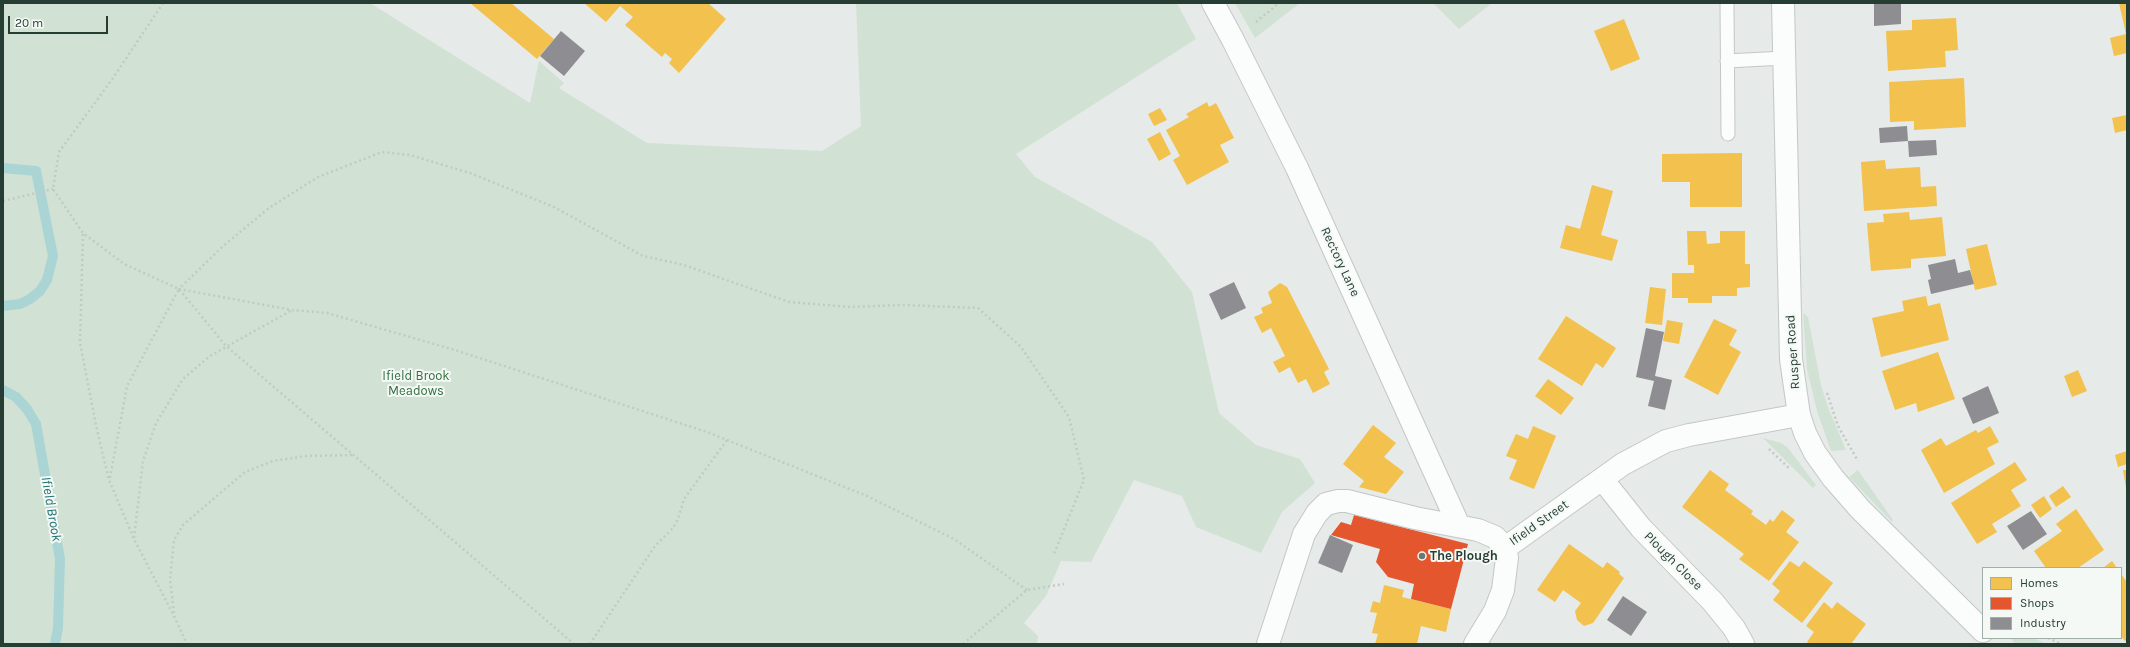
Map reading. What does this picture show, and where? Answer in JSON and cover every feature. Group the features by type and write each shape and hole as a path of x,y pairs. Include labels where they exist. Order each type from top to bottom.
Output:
{"street":[{"name":"Rectory Lane","path":"1212,3 1233,40 1297,168 1459,526"},
{"name":"Rusper Road","path":"1783,3 1791,359 1799,415 1805,434 1815,453 1832,478 1860,509 1982,630"},
{"name":"Ifield Street","path":"1268,644 1304,534 1317,513 1326,504 1338,501 1347,501 1415,518 1478,530 1495,537 1505,548 1602,479 1645,451 1666,441 1689,435 1799,415"},
{"name":"Plough Close","path":"1602,479 1641,528 1713,602 1734,628 1743,644"},
{"path":"1476,644 1494,611 1503,590 1507,558 1505,548"}],"lane":[{"path":"1727,3 1728,134"},
{"path":"1727,61 1784,58"}],"path":[{"path":"163,3 113,78 59,152 53,189 83,233 124,264 179,289 292,310 327,313 455,350 727,440 867,496 954,539 1027,590"},
{"path":"109,480 127,386 179,289 222,247 269,208 318,177 382,152 410,155 470,173 554,207 643,256 684,265 789,302 850,307 903,305 978,308 1021,347 1069,417 1084,480 1054,554"},
{"path":"3,201 53,189"},
{"path":"83,233 80,343 97,430 109,480 134,539 187,644"},
{"path":"179,289 226,346 574,644"},
{"path":"134,539 143,461 156,423 183,379 210,356 292,310"},
{"path":"1826,391 1838,426 1862,467"},
{"path":"590,644 655,546 673,528 678,519 684,499 727,440"},
{"path":"174,616 171,572 174,540 183,525 245,472 273,461 306,456 353,455"},
{"path":"962,644 1027,590 1064,584"},
{"path":"2050,639 2061,644"}],"green space":[{"name":"Ifield Brook Meadows","path":"3,3 370,3 530,103 539,61 564,83 559,88 647,143 822,151 861,126 856,3 1177,3 1196,39 1016,154 1035,177 1152,242 1192,292 1219,413 1256,445 1300,459 1315,483 1282,512 1261,553 1196,527 1182,496 1134,480 1091,562 1061,561 1046,596 1024,623 1038,636 1037,644 3,644"},
{"path":"1235,3 1300,3 1255,38"},
{"path":"1433,3 1492,3 1459,29"},
{"path":"1803,313 1808,317 1821,385 1828,407 1846,450 1831,451 1817,411 1807,369"},
{"path":"1763,438 1781,443 1788,448 1816,485 1813,488"},
{"path":"1858,470 1893,520 1892,522 1849,477"},
{"path":"2011,639 2036,639 2046,644 2016,644"}],"building: Homes":[{"path":"470,3 511,3 554,39 537,59"},
{"path":"584,3 708,3 726,19 679,73 669,63 672,59 665,53 662,57 625,25 633,17 620,6 606,22"},
{"path":"2119,3 2127,3 2127,53 2114,56 2110,38 2126,34"},
{"path":"1956,18 1958,50 1945,51 1946,67 1888,71 1886,31 1912,30 1912,20"},
{"path":"1624,19 1640,59 1611,71 1594,31"},
{"path":"1964,78 1966,127 1914,130 1914,121 1890,122 1889,82"},
{"path":"1207,102 1209,107 1216,103 1234,138 1220,145 1229,162 1187,185 1173,160 1180,156 1166,130 1189,117 1186,114"},
{"path":"1160,108 1167,120 1154,126 1148,114"},
{"path":"2127,115 2127,130 2115,133 2112,118"},
{"path":"1160,132 1171,154 1159,161 1147,139"},
{"path":"1742,153 1742,207 1690,207 1690,182 1662,182 1662,154"},
{"path":"1885,160 1886,169 1920,167 1921,187 1936,186 1937,206 1864,211 1861,162"},
{"path":"1592,185 1613,191 1601,235 1618,240 1612,261 1560,248 1566,225 1580,229"},
{"path":"1909,212 1910,220 1942,217 1946,256 1911,259 1911,268 1871,271 1867,223 1884,222 1883,214"},
{"path":"1687,231 1706,231 1707,244 1720,243 1720,231 1745,231 1745,264 1750,264 1750,287 1737,288 1737,296 1712,296 1712,303 1688,303 1688,298 1672,298 1672,273 1694,273 1694,265 1688,265"},
{"path":"1987,244 1997,285 1975,290 1966,249"},
{"path":"1280,283 1287,287 1329,369 1324,372 1330,384 1313,393 1306,379 1298,383 1290,367 1279,373 1273,362 1285,356 1271,328 1262,333 1254,317 1263,313 1261,308 1272,303 1268,292"},
{"path":"1650,287 1666,289 1662,325 1645,323"},
{"path":"1926,296 1928,306 1940,303 1949,340 1881,357 1872,318 1904,311 1902,301"},
{"path":"1566,316 1616,348 1603,368 1596,363 1582,386 1538,359"},
{"path":"1714,319 1737,330 1729,345 1741,352 1718,395 1684,377"},
{"path":"1667,320 1683,323 1679,344 1663,341"},
{"path":"1938,352 1955,399 1918,412 1916,403 1895,410 1882,371"},
{"path":"2078,370 2087,391 2072,397 2064,376"},
{"path":"1548,379 1574,398 1561,415 1535,396"},
{"path":"1373,425 1396,443 1384,457 1404,472 1386,494 1359,487 1364,481 1343,464"},
{"path":"1533,426 1556,436 1534,489 1509,479 1517,460 1506,456 1516,434 1528,439"},
{"path":"1990,426 1999,442 1987,448 1995,464 1944,493 1921,450 1941,438 1946,446 1976,430 1978,433"},
{"path":"2127,451 2127,464 2118,467 2115,455"},
{"path":"2015,462 2027,480 2011,490 2021,506 1992,524 1997,532 1977,544 1951,503"},
{"path":"1710,470 1729,484 1725,490 1753,511 1751,514 1766,525 1770,519 1773,522 1782,510 1795,520 1786,532 1799,542 1769,581 1739,559 1744,554 1682,507"},
{"path":"2123,470 2127,470 2126,488"},
{"path":"2063,486 2071,497 2056,507 2049,496"},
{"path":"2044,496 2052,509 2040,518 2031,505"},
{"path":"2076,509 2104,550 2079,567 2045,567 2034,551 2062,531 2056,524"},
{"path":"1569,544 1603,568 1607,562 1620,572 1619,574 1624,578 1593,623 1584,626 1577,620 1575,611 1581,603 1563,590 1555,602 1537,590"},
{"path":"1790,561 1799,567 1804,561 1833,583 1802,623 1773,600 1780,591 1772,584"},
{"path":"2112,561 2116,567 2104,567"},
{"path":"2122,575 2127,582 2127,640 2125,641 2122,637"},
{"path":"1384,585 1404,590 1402,597 1451,609 1446,632 1421,626 1417,644 1375,644 1378,634 1372,633 1377,613 1370,612 1373,601 1380,603"},
{"path":"1824,602 1832,609 1837,602 1866,624 1851,644 1810,644 1807,642 1814,632 1806,626"}],"building: Shops":[{"name":"The Plough","path":"1354,515 1468,544 1451,609 1411,599 1414,584 1388,577 1376,562 1380,549 1331,535 1341,522 1351,525"}],"building: Industry":[{"path":"1874,3 1901,3 1901,24 1874,26"},
{"path":"561,31 585,51 564,76 540,56"},
{"path":"1907,126 1908,141 1880,143 1879,128"},
{"path":"1936,140 1937,155 1909,157 1908,141"},
{"path":"1955,259 1958,273 1970,270 1974,284 1931,294 1928,280 1931,279 1928,265"},
{"path":"1234,282 1246,308 1221,320 1209,294"},
{"path":"1646,328 1664,332 1655,376 1672,380 1665,410 1648,406 1654,381 1636,377"},
{"path":"1988,386 1999,413 1973,424 1962,398"},
{"path":"2031,511 2047,534 2023,550 2007,526"},
{"path":"1330,535 1353,545 1342,573 1318,563"},
{"path":"1623,596 1647,612 1631,636 1607,620"}],"waterway":[{"name":"Ifield Brook","path":"3,168 36,171 53,256 47,280 40,291 30,299 20,304 3,306"},
{"name":"Ifield Brook","path":"3,390 16,397 27,409 36,424 60,559 58,628 55,644"}],"place":[{"name":"The Plough","path":"1422,556"}]}
